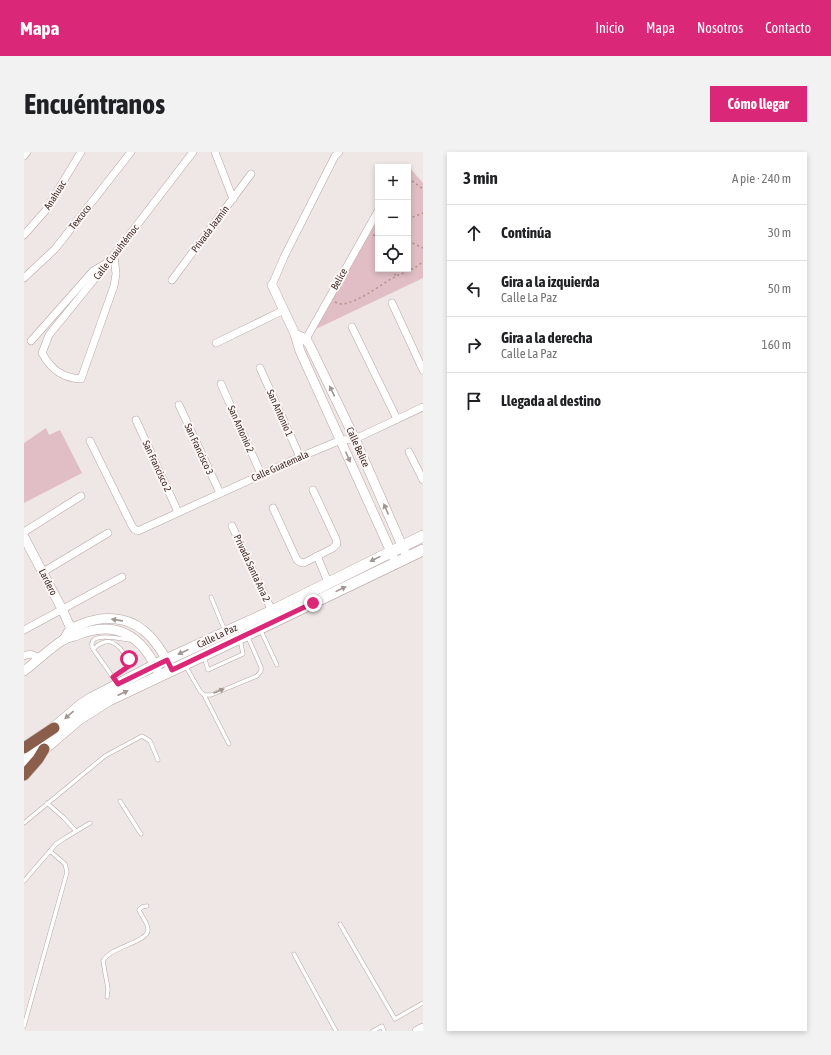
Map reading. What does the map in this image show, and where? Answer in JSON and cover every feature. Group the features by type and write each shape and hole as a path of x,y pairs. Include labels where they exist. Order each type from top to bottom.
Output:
{"highway":[{"path":"24,748 54,728"},
{"path":"24,775 38,759 44,749"}],"main road":[{"name":"Calle La Paz","path":"24,757 54,728 81,705 115,680 167,660 272,611 423,536"},
{"name":"Calle La Paz","path":"24,766 79,719 109,700 423,550"}],"street":[{"path":"24,156 28,152"},
{"name":"Anahuac","path":"24,235 46,210 81,152"},
{"name":"Texcoco","path":"24,278 55,249 131,152"},
{"name":"Calle Cuauhtémoc","path":"114,255 116,274 114,286 81,379 71,379 59,373 48,364 42,353 49,335 114,255 193,152"},
{"name":"Privada Jazmín","path":"172,280 233,199 215,152"},
{"path":"272,285 284,257 335,156 339,152"},
{"path":"233,199 251,174"},
{"name":"Belice","path":"298,344 306,339 375,216"},
{"path":"31,341 93,271 107,263"},
{"name":"Calle Belice","path":"272,285 396,563"},
{"path":"392,303 423,370"},
{"path":"216,343 284,310"},
{"path":"352,327 397,419"},
{"path":"295,334 306,339"},
{"name":"Calle Belice","path":"306,339 355,439 407,557"},
{"name":"San Antonio 1","path":"260,368 300,457"},
{"name":"San Antonio 2","path":"220,384 261,474"},
{"name":"San Francisco 3","path":"179,405 220,493"},
{"name":"Calle Guatemala","path":"90,442 131,524 134,529 138,530 300,457 341,440 355,439 423,407"},
{"name":"San Francisco 2","path":"136,420 178,512"},
{"path":"409,452 423,480"},
{"path":"273,508 297,560 304,562 333,548 337,544 313,490"},
{"path":"24,532 81,496"},
{"name":"Privada Santa Ana 2","path":"232,526 272,611"},
{"path":"43,572 108,533"},
{"name":"Lardero","path":"24,537 27,549 43,572 62,609 72,633"},
{"path":"317,556 328,582"},
{"path":"24,630 122,576"},
{"path":"24,671 72,633 89,622 102,619 124,620 142,629 167,660 172,670"},
{"path":"128,634 134,625"},
{"path":"72,633 113,629 128,634 137,642 155,665 160,676"},
{"path":"24,656 30,654 40,658"},
{"path":"417,1031 423,1028"}],"lane":[{"path":"204,695 211,695 257,676 260,673 261,667 239,639 226,632 211,597"},
{"path":"260,628 277,665"},
{"path":"93,649 103,642 112,641 118,645 129,659 129,666 115,680 93,649 91,646 92,641 95,638 100,637 137,642"},
{"path":"204,655 208,670 243,654 239,639"},
{"path":"184,664 204,695 229,744"},
{"path":"24,823 105,756 142,736 150,741 158,760"},
{"path":"120,801 142,834"},
{"path":"47,803 76,831"},
{"path":"24,881 64,838 90,823"},
{"path":"24,1026 67,872 65,864 50,852"},
{"path":"106,998 108,989 103,961 109,954 147,934 147,925 139,910 142,907 147,906"},
{"path":"340,924 395,1019 423,1003"},
{"path":"294,954 336,1031"},
{"path":"373,1031 382,1026 384,1031"}],"path":[{"path":"411,180 423,189"},
{"path":"411,218 423,213"},
{"path":"411,242 423,248"},
{"path":"328,298 340,304 345,304 361,298 396,277 420,265 423,261"},
{"path":"394,272 396,277"}],"shaded area":[{"path":"411,169 423,183 423,278 316,329 375,224 375,272 411,272"},
{"path":"46,428 49,435 60,430 82,473 24,503 24,443"}],"route":[{"path":"129,659 129,666 113,677 118,684 167,660 172,670 313,603"}]}
